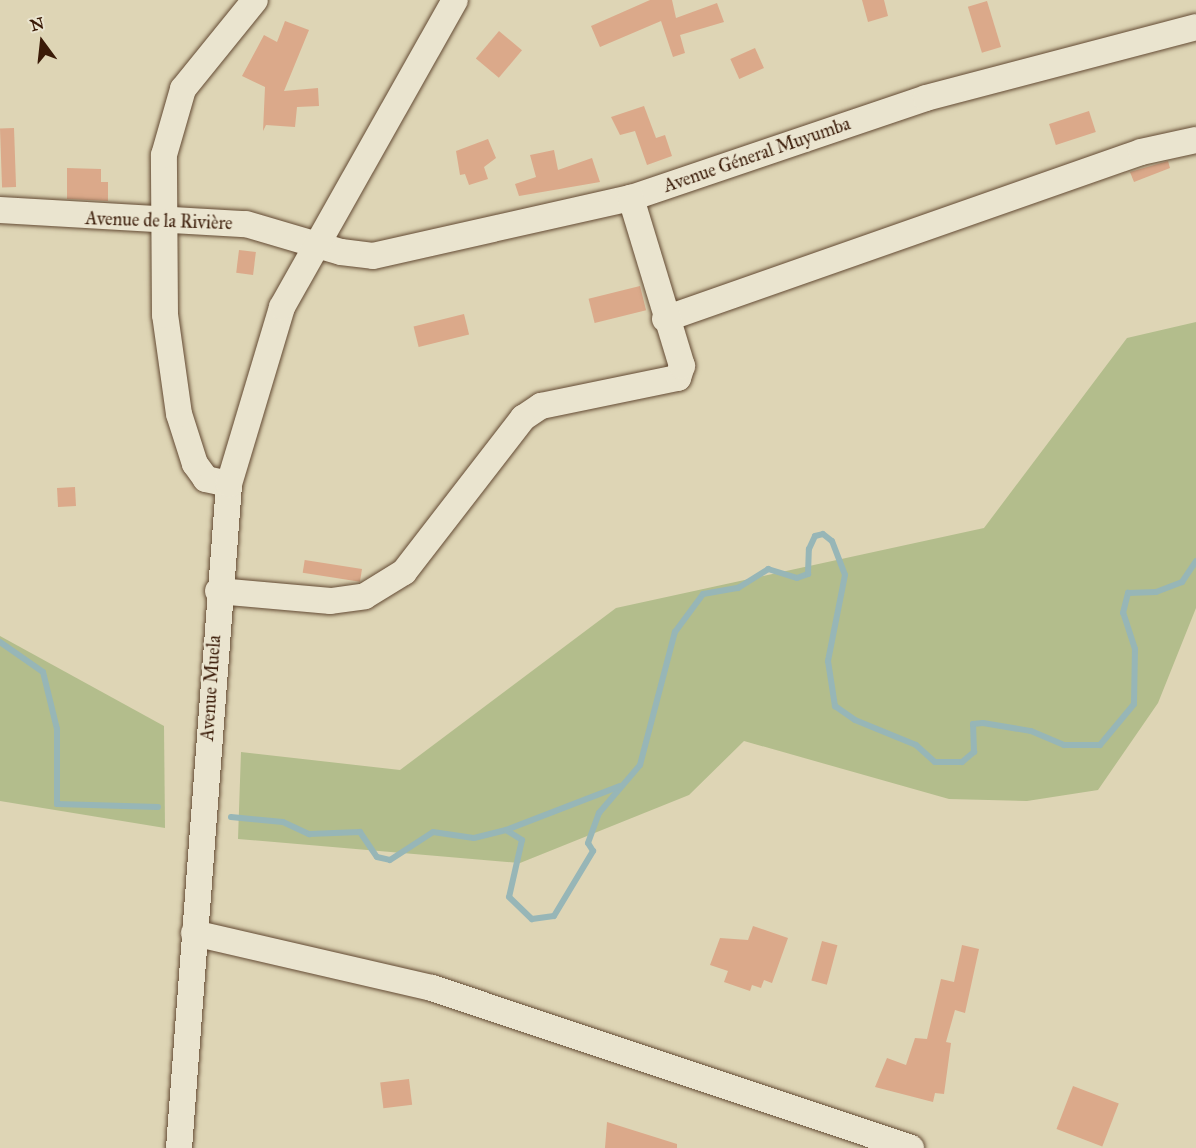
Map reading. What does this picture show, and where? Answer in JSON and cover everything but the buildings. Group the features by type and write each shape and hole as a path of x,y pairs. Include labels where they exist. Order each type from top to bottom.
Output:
{"street":[{"path":"229,483 206,479 195,465 180,414 165,315 162,222 170,120 183,89 255,0"},
{"name":"Avenue Muela","path":"171,1148 194,933 218,591 229,483 266,350 315,244 455,0"},
{"name":"Avenue Géneral Muyumba","path":"315,244 373,256 631,198 926,98 1196,27"},
{"path":"665,319 1141,152 1196,140"},
{"path":"218,591 331,601 375,590 404,572 523,418 542,406 678,378 682,366 665,319 631,198"},
{"name":"Avenue de la Rivière","path":"0,210 162,222 246,224 315,244"},
{"path":"194,933 432,988 911,1148"}],"green space":[{"path":"1196,322 1196,608 1158,703 1098,790 1027,801 949,799 744,741 689,795 520,863 238,839 241,752 400,770 616,608 984,528 1127,338"},
{"path":"0,636 164,726 165,828 0,801"}],"waterway":[{"path":"231,817 283,822 309,834 360,832 377,857 390,860 433,832 474,838 506,830 522,840 509,897 532,919 554,916 593,851 588,843 599,813 640,765 675,632 703,594 738,588 768,569 797,578 808,574 809,549 815,536 823,534 832,541 845,575 828,661 835,706 855,720 916,745 935,762 962,762 974,752 973,724 983,723 1031,731 1064,745 1100,745 1134,704 1135,649 1123,613 1128,593 1156,592 1182,582 1196,561"},
{"path":"0,642 43,672 57,729 57,804 158,807"},
{"path":"506,830 620,786"}]}
